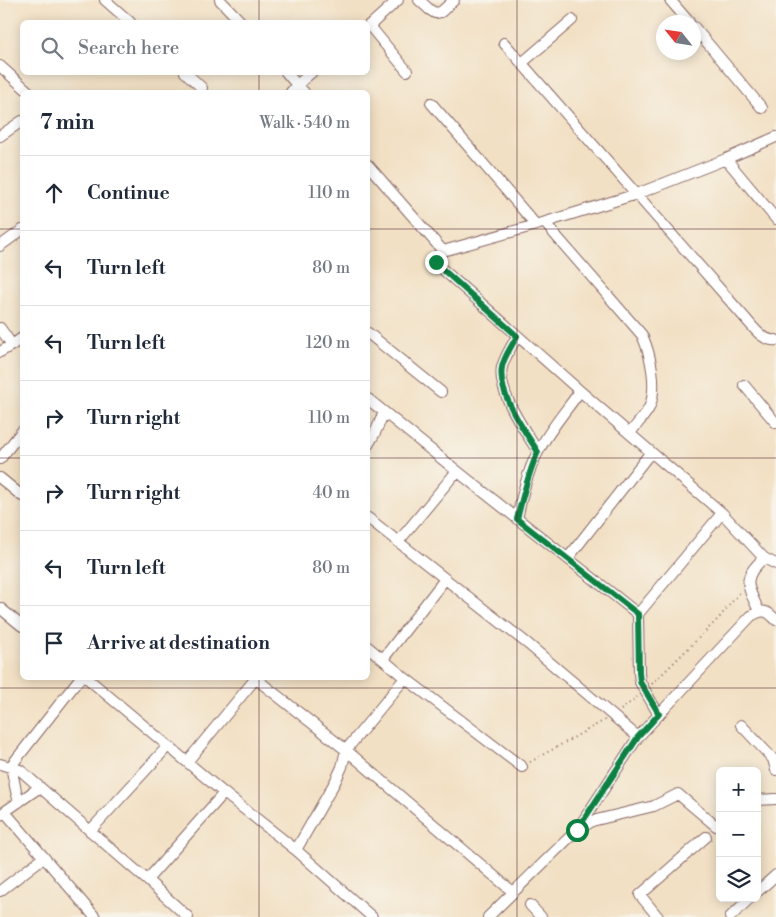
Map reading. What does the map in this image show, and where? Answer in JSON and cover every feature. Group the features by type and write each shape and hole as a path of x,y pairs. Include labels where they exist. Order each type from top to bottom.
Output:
{"street":[{"path":"105,0 128,20"},
{"path":"220,0 239,20"},
{"path":"370,24 398,0"},
{"path":"419,0 435,13 441,12 454,0"},
{"path":"670,0 683,15"},
{"path":"522,63 572,20"},
{"path":"370,28 407,71"},
{"path":"701,36 762,108"},
{"path":"504,43 745,318 763,337 770,341 776,340"},
{"path":"2,71 26,90"},
{"path":"188,75 202,88"},
{"path":"288,75 297,90 310,75"},
{"path":"431,102 642,335 646,344 654,384 648,409 630,433"},
{"path":"0,136 20,122"},
{"path":"776,137 637,194 541,224 443,251 436,257 436,262 440,267 580,391 722,512 764,558 776,564"},
{"path":"726,159 776,219"},
{"path":"370,167 443,251"},
{"path":"0,246 20,231"},
{"path":"0,328 12,344"},
{"path":"370,335 441,392"},
{"path":"517,336 506,355 502,368 502,380 514,414 538,452"},
{"path":"0,352 20,339"},
{"path":"744,385 776,423"},
{"path":"517,519 523,494 538,452 580,391"},
{"path":"370,401 638,614"},
{"path":"370,442 384,412"},
{"path":"0,459 20,434"},
{"path":"568,558 651,452"},
{"path":"398,542 457,471"},
{"path":"0,478 20,494"},
{"path":"659,714 640,682 638,614 722,512"},
{"path":"370,520 528,644 638,737"},
{"path":"759,611 751,595 748,581 750,573 764,558"},
{"path":"383,660 445,579"},
{"path":"0,608 20,624"},
{"path":"488,917 577,830 638,737 751,616 759,611 770,613 776,620"},
{"path":"370,649 404,678 522,767"},
{"path":"296,850 335,782 342,767 346,750 404,678"},
{"path":"19,802 11,766 78,680"},
{"path":"89,680 224,793 296,850 367,915"},
{"path":"188,762 254,680"},
{"path":"258,680 346,750 513,892"},
{"path":"741,725 773,759 776,770"},
{"path":"90,831 168,746"},
{"path":"0,764 20,770 188,917"},
{"path":"40,787 2,814 44,857 95,917"},
{"path":"147,880 224,793"},
{"path":"577,830 592,821 654,806 678,794 716,826"},
{"path":"761,800 776,799"},
{"path":"658,917 640,895 706,837"},
{"path":"0,891 44,857"},
{"path":"761,888 776,875"},
{"path":"730,917 746,902"},
{"path":"530,905 541,917"}],"route":[{"path":"436,262 517,336 506,355 502,368 502,380 514,414 538,452 523,494 517,519 638,614 640,682 659,714 638,737 577,830"}]}
